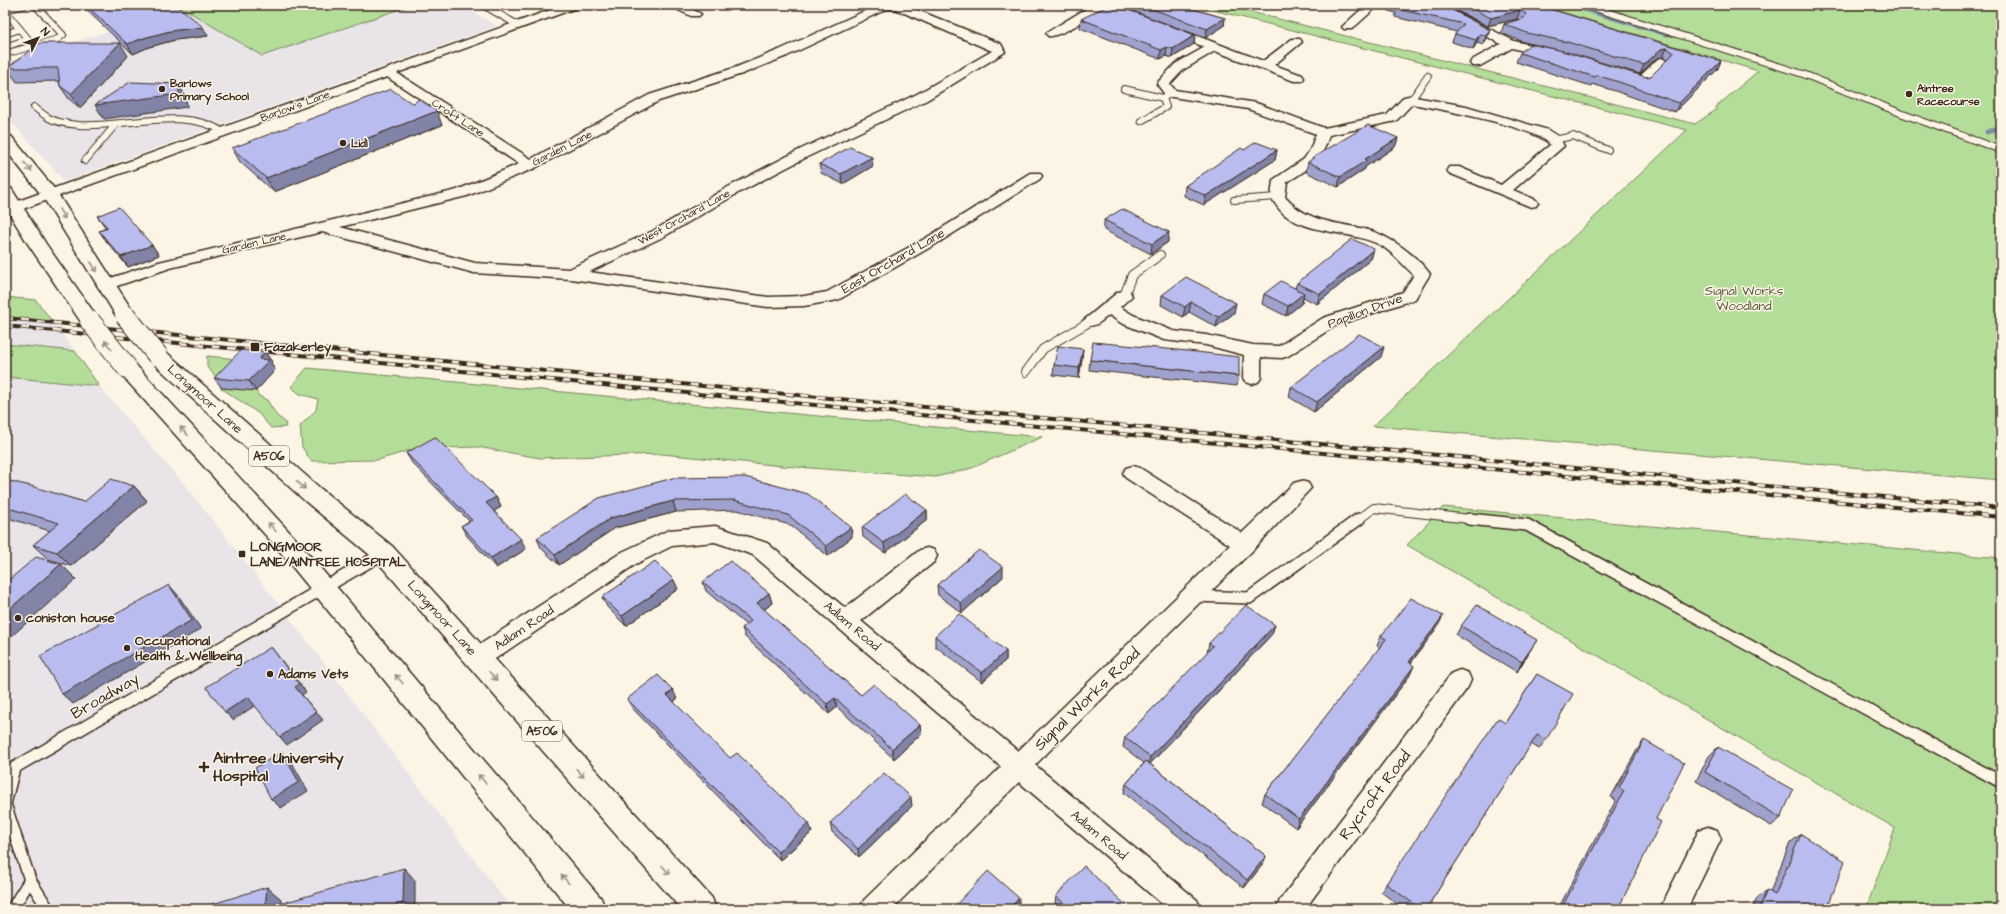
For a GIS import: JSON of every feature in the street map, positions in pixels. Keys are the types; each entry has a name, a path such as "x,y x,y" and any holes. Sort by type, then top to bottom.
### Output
{"main road":[{"name":"Longmoor Lane","path":"5,139 50,195 125,315 158,356 313,495 384,553 701,909"},
{"path":"10,199 90,321 127,368 286,543 590,909"}],"street":[{"name":"Barlow's Lane","path":"10,199 50,195 575,5"},
{"path":"674,5 695,14"},
{"path":"1052,33 1088,14 1098,5 1138,17"},
{"path":"1348,27 1373,5"},
{"path":"1433,5 1510,44 1566,58"},
{"name":"Garden Lane","path":"105,285 165,265 322,228 462,192 530,165 654,98 744,68 885,6 897,6 997,47 999,52"},
{"path":"1158,25 1298,78"},
{"path":"1487,32 1502,28"},
{"path":"1264,66 1296,42"},
{"path":"1476,63 1510,44"},
{"path":"1213,46 1180,67 1163,84 1167,95 1250,106 1323,132 1391,118 1409,100 1466,110 1543,133 1554,140 1557,146 1502,191"},
{"name":"West Orchard Lane","path":"322,228 474,268 571,274 658,234 733,190 804,153 922,97 999,52"},
{"path":"1612,72 1642,81 1662,62"},
{"name":"Croft Lane","path":"387,72 530,165"},
{"path":"1278,197 1280,180 1309,163 1319,150 1323,132"},
{"path":"1454,170 1531,203"},
{"name":"East Orchard Lane","path":"571,274 768,302 804,301 832,296 864,279 1035,176"},
{"name":"Papillon Drive","path":"1110,308 1127,319 1170,336 1206,340 1253,351 1282,352 1329,322 1409,295 1422,274 1388,242 1364,234 1313,223 1290,211 1278,197"},
{"path":"1091,321 1124,296"},
{"path":"1252,378 1253,351"},
{"path":"1133,473 1244,545"},
{"name":"Signal Works Road","path":"873,909 1301,488"},
{"name":"Adlam Road","path":"478,658 629,558 669,538 715,534 760,549 846,620 1017,767 1188,909"},
{"path":"846,620 927,556"},
{"name":"Rycroft Road","path":"1289,909 1460,680"},
{"path":"1673,909 1708,839"}],"lane":[{"path":"5,47 28,39 5,11 24,5"},
{"path":"5,54 58,39 63,35 35,5"},
{"path":"483,5 518,25"},
{"path":"1585,5 1784,67 1903,114 2001,150"},
{"path":"5,34 20,29"},
{"path":"1409,100 1414,96 1428,76"},
{"path":"1124,89 1167,95 1166,107 1141,122"},
{"path":"34,107 41,116 68,124 116,124 162,119 190,120 208,123 223,132"},
{"path":"85,161 116,124"},
{"path":"1554,140 1573,136 1608,150"},
{"path":"1234,200 1278,197"},
{"path":"1124,296 1132,275 1160,255"},
{"path":"1026,372 1043,349 1091,321"},
{"path":"1192,596 1249,598 1374,508 1527,525 2001,782"},
{"name":"Broadway","path":"48,909 30,880 5,804 10,767 324,589 384,553"},
{"path":"12,909 30,880"}],"shaded area":[{"name":"Barlows Primary School","path":"462,5 497,26 64,181 5,115 5,63 191,6"},
{"path":"5,317 52,321 75,351 5,344"},
{"name":"Aintree University Hospital","path":"5,377 99,386 184,484 285,612 512,909 5,909"}],"green space":[{"path":"178,5 412,5 262,56"},
{"name":"Signal Works Woodland","path":"1193,5 1223,5 1695,124 1716,110 1716,107 1758,71 1538,5 2001,5 2001,480 1373,426 1687,130"},
{"path":"5,297 36,300 52,321 5,317"},
{"path":"5,344 75,351 99,386 5,377"},
{"path":"207,356 248,360 256,391 259,396 267,400 277,416 285,422 286,427 271,428 258,413 221,388 217,378 207,367"},
{"path":"307,368 1042,437 972,468 936,477 782,466 662,454 540,458 477,447 414,449 378,460 311,461 302,447 300,426 316,410 318,399 300,394 291,387"},
{"path":"1443,507 2001,558 2001,909 1866,909 1895,828 1407,545"}],"building":[{"path":"86,5 177,5 203,27 170,31 127,44"},
{"path":"1109,5 1134,12 1195,35 1173,49 1167,47 1161,50 1081,19"},
{"path":"1141,5 1183,5 1182,6 1225,18 1207,29"},
{"path":"1400,5 1443,5 1490,30 1486,36 1480,34 1476,40 1455,34 1464,24 1397,9"},
{"path":"1465,5 1537,5 1721,61 1679,103 1619,82 1596,75 1595,77 1520,53 1530,44 1559,50 1646,77 1651,76 1673,54 1673,52 1667,48 1661,49 1644,65 1567,42 1527,33 1504,24 1524,18 1526,14 1520,10 1491,18"},
{"path":"40,43 120,43 71,94 60,86 58,68 7,68"},
{"path":"130,82 179,84 179,94 95,105"},
{"path":"391,89 410,102 414,103 419,99 437,111 266,178 232,148"},
{"path":"1368,125 1398,138 1340,177 1308,162 1317,155"},
{"path":"1256,142 1277,150 1206,196 1185,186 1241,148 1244,150"},
{"path":"850,147 872,157 841,174 819,164"},
{"path":"119,207 152,245 121,257 99,231 108,228 97,216"},
{"path":"1122,209 1169,232 1152,244 1104,220"},
{"path":"1352,239 1374,249 1320,294 1297,283"},
{"path":"1186,277 1236,303 1218,317 1191,302 1185,307 1162,295"},
{"path":"1281,281 1304,293 1288,306 1264,294"},
{"path":"1359,334 1384,347 1317,402 1291,387"},
{"path":"1093,342 1239,357 1239,376 1090,360"},
{"path":"1058,346 1083,349 1079,368 1054,365"},
{"path":"241,350 265,352 259,359 269,360 249,381 214,378"},
{"path":"435,437 496,497 486,503 521,539 491,558 461,526 472,520 406,453"},
{"path":"745,477 808,494 851,527 826,546 788,515 734,500 673,501 611,518 555,555 537,538 599,498 673,478"},
{"path":"111,479 134,486 57,552 33,545 59,523 5,507 5,480 84,502"},
{"path":"905,494 927,510 884,543 862,527"},
{"path":"979,550 1003,567 961,603 937,585"},
{"path":"36,557 61,564 5,613 5,578 10,579"},
{"path":"655,561 674,580 622,616 602,597"},
{"path":"730,561 769,593 757,603 861,695 874,684 920,725 892,749 835,698 827,704 742,628 751,621 703,582"},
{"name":"Occupational Health & Wellbeing","path":"169,585 192,620 62,694 40,656"},
{"path":"1411,598 1443,616 1409,662 1414,666 1299,819 1265,794 1386,639 1381,636"},
{"path":"1246,605 1275,625 1150,757 1125,737 1213,646 1209,643"},
{"path":"1477,605 1537,640 1522,662 1461,626"},
{"path":"959,614 1006,651 982,673 935,636"},
{"path":"271,647 299,684 295,687 316,712 280,737 248,697 225,712 206,687"},
{"path":"1537,674 1573,694 1546,740 1537,735 1426,909 1421,909 1386,884 1498,718 1505,723"},
{"path":"658,675 673,690 667,695 730,758 737,753 809,823 778,852 627,699"},
{"path":"1644,740 1684,763 1656,819 1661,822 1618,909 1561,909 1624,791 1619,788"},
{"path":"1718,747 1793,790 1781,818 1705,772"},
{"path":"282,752 299,782 271,799 255,768"},
{"path":"1146,761 1266,856 1247,880 1126,784"},
{"path":"884,773 911,797 858,849 830,823"},
{"path":"1801,834 1845,861 1827,909 1759,909 1767,890 1775,895"},
{"path":"1084,866 1130,909 1070,909 1056,896"},
{"path":"404,868 403,903 383,909 282,909 283,903"},
{"path":"988,871 1019,898 1009,909 952,909"},
{"path":"267,887 265,909 197,909"}],"waterway":[{"path":"1571,5 1667,34"},
{"path":"1987,132 2001,127"}],"railway":[{"path":"5,318 617,378 2001,508"},
{"path":"5,326 613,386 2001,517"}],"place":[{"name":"Barlows Primary School","path":"162,89"},
{"name":"Aintree Racecourse","path":"1909,94"},
{"name":"Lidl","path":"343,143"},
{"name":"Fazakerley","path":"255,347"},
{"name":"LONGMOOR LANE/AINTREE HOSPITAL","path":"242,554"},
{"name":"coniston house","path":"18,618"},
{"name":"Occupational Health & Wellbeing","path":"127,648"},
{"name":"Adams Vets","path":"270,674"},
{"name":"Aintree University Hospital","path":"204,767"}]}
